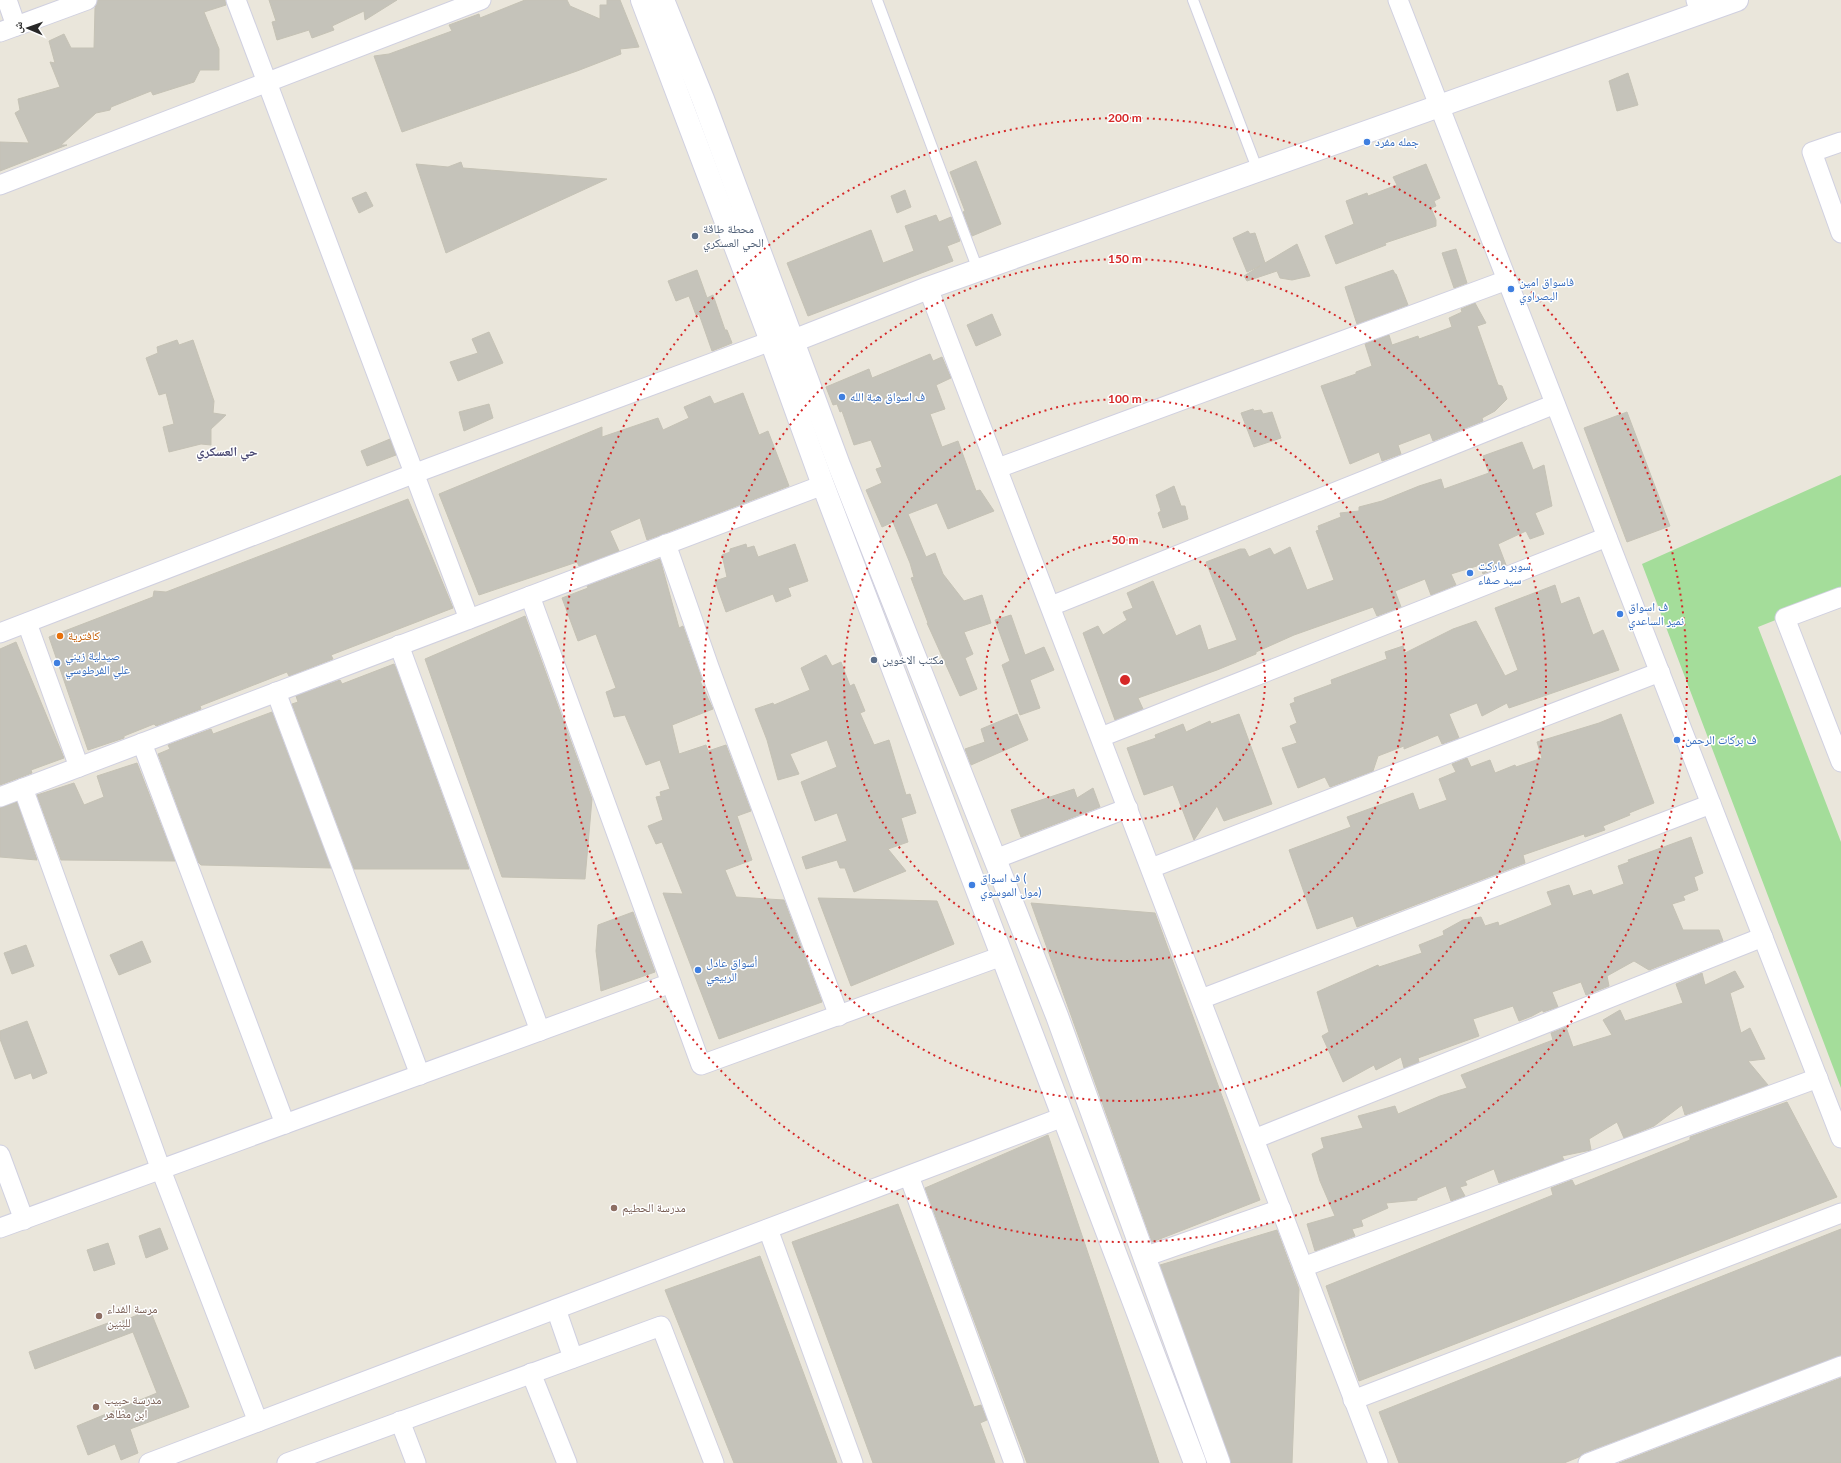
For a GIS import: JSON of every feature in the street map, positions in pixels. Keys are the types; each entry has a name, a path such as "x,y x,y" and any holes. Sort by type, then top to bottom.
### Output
{"street":[{"path":"7,0 8,29 87,0"},
{"path":"236,0 413,474 469,619"},
{"path":"0,185 481,0"},
{"path":"642,0 946,811 1195,1463"},
{"path":"663,0 703,99 839,465 1057,1016 1219,1463"},
{"path":"1398,0 1841,1138"},
{"path":"793,341 928,288 1439,107 1698,7 1737,0"},
{"path":"1841,142 1812,152 1841,233"},
{"path":"998,468 1507,280"},
{"path":"928,288 1378,1463"},
{"path":"0,633 413,474 771,341"},
{"path":"1050,606 1556,404"},
{"path":"0,797 823,485"},
{"path":"1101,737 1607,536"},
{"path":"666,544 709,667 839,1016"},
{"path":"530,596 701,1065 1002,956"},
{"path":"1841,597 1785,618 1841,762"},
{"path":"27,623 79,767"},
{"path":"400,645 540,1031"},
{"path":"1150,868 1660,672"},
{"path":"276,692 420,1075"},
{"path":"142,743 285,1124"},
{"path":"930,767 935,770 948,768 955,758"},
{"path":"23,788 161,1170 258,1422"},
{"path":"946,811 949,804 960,798 967,799 972,803"},
{"path":"1201,999 1711,804"},
{"path":"995,859 1128,808"},
{"path":"1254,1139 1763,937"},
{"path":"0,1228 671,983"},
{"path":"1303,1267 1818,1078"},
{"path":"149,1463 1063,1117"},
{"path":"0,1155 24,1220"},
{"path":"909,1176 1014,1463"},
{"path":"1144,1257 1281,1209"},
{"path":"1353,1400 1841,1213"},
{"path":"768,1229 854,1463"},
{"path":"556,1309 573,1358"},
{"path":"287,1463 661,1326 714,1463"},
{"path":"1588,1463 1841,1366"},
{"path":"532,1374 567,1463"},
{"path":"400,1421 416,1463"}],"lane":[{"path":"877,0 978,270"},
{"path":"1193,0 1258,171"}],"green space":[{"path":"1841,475 1841,594 1758,627 1841,842 1841,1088 1642,564"}],"building":[{"path":"98,0 225,0 226,5 204,12 219,49 219,70 200,70 194,82 153,95 151,91 111,107 110,110 96,113 61,145 67,145 0,171 0,142 29,143 15,113 20,110 18,99 60,87 50,62 55,63 49,41 64,34 71,48 94,48 95,8"},
{"path":"269,0 397,0 365,20 364,11 332,26 334,30 312,38 309,30 277,40 272,22 276,21"},
{"path":"525,0 567,0 570,6 600,19 600,5 607,5 607,0 620,0 639,47 620,49 621,54 577,71 402,132 374,56 389,54 452,31 449,25 479,14 480,18"},
{"path":"1628,73 1638,105 1617,111 1609,81"},
{"path":"976,161 1001,224 972,236 963,212 965,211 950,172"},
{"path":"461,162 463,168 607,179 446,253 416,164 448,167"},
{"path":"1426,164 1440,198 1434,201 1436,206 1431,208 1436,220 1436,226 1385,243 1386,245 1336,264 1325,236 1354,224 1346,201 1367,193 1368,196 1397,185 1393,177"},
{"path":"905,190 911,207 897,213 891,196"},
{"path":"366,192 373,206 359,213 352,198"},
{"path":"936,215 939,222 951,217 960,241 947,246 953,261 808,316 787,263 871,230 883,263 914,251 905,226"},
{"path":"1248,231 1250,234 1255,233 1265,263 1297,244 1310,276 1292,280 1280,278 1277,271 1247,281 1244,276 1260,266 1247,272 1233,238"},
{"path":"1456,249 1467,283 1454,288 1442,253"},
{"path":"697,270 707,298 713,295 725,330 727,330 732,343 712,351 699,314 696,315 689,296 676,301 668,281"},
{"path":"1393,270 1408,305 1357,324 1345,287"},
{"path":"1475,303 1486,323 1477,326 1498,385 1502,386 1507,399 1495,411 1482,418 1483,421 1433,441 1430,433 1398,445 1401,454 1382,461 1379,452 1350,464 1321,386 1356,374 1356,372 1372,366 1365,344 1389,335 1392,345 1418,336 1419,339 1452,327 1449,318 1462,312 1461,309"},
{"path":"992,314 1001,335 976,346 967,325"},
{"path":"489,332 503,363 458,381 450,362 478,353 472,339"},
{"path":"177,340 179,345 193,340 214,401 213,413 226,415 211,429 211,445 201,444 169,452 163,427 174,424 166,393 159,395 146,358 158,353 157,347"},
{"path":"930,354 933,361 942,357 951,378 936,385 945,409 930,414 942,447 958,441 976,491 980,490 994,511 948,529 937,503 908,514 926,557 935,553 943,574 964,601 982,595 991,623 964,632 973,654 965,658 977,689 960,696 927,623 911,578 914,577 910,563 893,522 882,527 866,490 882,483 876,469 882,467 871,440 854,445 842,411 840,412 837,404 833,405 826,387 869,369 872,378"},
{"path":"743,393 759,435 768,431 789,486 647,540 640,518 610,531 619,551 579,566 577,562 479,595 439,494 602,427 602,437 658,418 663,430 689,418 684,407 710,396 714,404"},
{"path":"489,404 493,418 464,431 459,412"},
{"path":"1253,409 1254,411 1261,410 1263,414 1272,412 1281,438 1254,447 1241,413"},
{"path":"1627,412 1670,526 1627,542 1584,428"},
{"path":"390,439 396,455 367,466 361,451"},
{"path":"1522,442 1533,470 1544,465 1552,506 1535,513 1544,534 1530,539 1526,531 1498,544 1506,565 1483,574 1480,565 1451,574 1456,585 1431,595 1425,579 1395,591 1401,607 1377,616 1373,607 1294,635 1256,652 1256,654 1217,670 1138,698 1143,709 1115,720 1083,633 1098,626 1103,635 1127,620 1123,612 1133,608 1127,593 1153,581 1176,636 1200,625 1208,650 1237,640 1206,562 1240,549 1245,549 1249,557 1270,548 1274,555 1290,547 1307,590 1334,580 1316,531 1319,530 1318,526 1341,517 1340,513 1359,511 1359,507 1382,501 1441,479 1444,489 1489,473 1483,456"},
{"path":"1174,486 1181,506 1185,506 1188,519 1163,528 1158,513 1161,511 1156,495"},
{"path":"408,499 453,608 331,655 333,659 289,676 287,672 200,706 201,709 156,726 154,724 124,736 124,738 88,750 49,637 153,597 154,591 166,592"},
{"path":"746,544 747,548 754,546 758,557 795,544 808,581 788,588 791,596 776,602 773,594 726,612 715,581 727,577 722,555 730,552 730,549"},
{"path":"660,559 679,628 683,626 702,680 700,681 713,709 672,725 679,754 706,745 708,751 726,745 751,811 737,816 752,860 725,870 736,897 784,900 822,1002 719,1039 663,893 683,894 662,842 656,844 648,826 663,820 656,797 661,796 660,792 670,789 660,760 646,765 625,715 614,717 606,692 616,688 596,634 578,641 562,598 588,588 587,586"},
{"path":"1555,585 1561,604 1579,597 1593,635 1603,630 1619,670 1509,708 1507,703 1482,716 1477,703 1449,714 1459,738 1442,744 1438,735 1404,749 1404,746 1378,756 1373,771 1330,787 1325,777 1298,788 1282,748 1297,743 1290,726 1297,723 1290,704 1295,702 1294,698 1332,684 1331,680 1387,659 1385,652 1403,646 1405,653 1453,629 1476,621 1505,676 1518,670 1495,608"},
{"path":"1011,615 1025,655 1044,647 1054,670 1030,680 1040,708 1020,715 1002,665 1010,661 995,620"},
{"path":"525,616 592,799 585,879 502,877 425,659"},
{"path":"16,642 64,758 31,770 32,773 0,785 0,649"},
{"path":"826,655 832,666 841,662 850,686 854,684 865,711 860,713 874,745 889,740 906,795 910,794 916,813 901,818 908,842 888,849 906,871 854,892 845,868 840,868 837,860 806,869 802,857 847,841 837,813 815,821 801,782 837,767 827,740 790,754 799,774 778,780 767,740 755,709 773,703 774,705 810,690 801,668"},
{"path":"394,664 469,869 354,869 292,704 298,702 296,696 340,680 342,684"},
{"path":"272,712 331,868 201,865 198,862 158,754 170,749 168,745 211,729 213,734"},
{"path":"1017,714 1028,740 971,765 965,749 985,742 981,729"},
{"path":"1239,714 1272,804 1224,821 1217,806 1194,840 1173,785 1144,795 1127,748 1156,738 1155,735 1183,724 1186,732 1210,721 1211,724"},
{"path":"1621,714 1654,803 1603,826 1605,830 1585,837 1584,834 1523,855 1525,863 1357,927 1353,916 1317,929 1289,850 1351,827 1347,817 1413,793 1419,810 1447,800 1439,779 1456,772 1452,764 1467,758 1471,767 1490,760 1495,773 1515,765 1516,767 1542,758 1537,742 1599,723"},
{"path":"137,763 175,861 61,860 37,795 74,783 84,805 104,797 97,776"},
{"path":"1093,788 1100,807 1021,837 1011,810 1074,789 1077,798"},
{"path":"17,802 37,860 0,857 0,808"},
{"path":"1691,837 1703,873 1694,877 1698,890 1683,896 1685,900 1672,904 1683,930 1719,930 1723,941 1649,970 1634,961 1607,976 1609,986 1586,995 1581,982 1552,992 1558,1007 1543,1012 1543,1010 1519,1021 1513,1006 1473,1019 1479,1036 1418,1058 1419,1062 1404,1068 1401,1057 1376,1070 1374,1065 1343,1082 1322,1036 1329,1032 1317,992 1378,965 1379,967 1422,953 1419,945 1444,935 1443,931 1463,920 1481,917 1485,926 1498,922 1499,926 1552,905 1547,892 1569,885 1573,896 1591,890 1593,895 1624,884 1618,866 1629,862 1628,860"},
{"path":"818,898 937,901 954,944 851,986"},
{"path":"1031,903 1155,913 1260,1200 1152,1242"},
{"path":"633,912 655,972 601,991 596,951 598,925"},
{"path":"142,941 151,962 119,975 110,955"},
{"path":"26,945 34,966 12,974 4,953"},
{"path":"1735,971 1744,987 1730,993 1741,1033 1750,1028 1765,1059 1748,1061 1768,1085 1685,1115 1682,1105 1654,1126 1624,1138 1617,1122 1589,1139 1591,1150 1562,1156 1564,1160 1499,1183 1494,1169 1465,1181 1467,1185 1460,1187 1465,1196 1451,1201 1446,1186 1417,1198 1417,1200 1386,1203 1388,1208 1361,1220 1363,1226 1352,1229 1355,1236 1315,1251 1307,1224 1335,1216 1320,1181 1312,1154 1324,1148 1321,1138 1363,1128 1358,1116 1395,1106 1398,1114 1440,1096 1467,1088 1461,1075 1553,1040 1551,1033 1566,1027 1573,1047 1612,1035 1603,1020 1620,1010 1625,1021 1683,1003 1676,984 1702,973 1705,985"},
{"path":"27,1021 47,1073 33,1079 31,1073 15,1079 0,1039 0,1031"},
{"path":"1787,1102 1837,1197 1359,1381 1326,1286 1553,1195 1551,1188 1572,1180 1575,1186 1690,1140 1690,1137"},
{"path":"1048,1135 1159,1463 1027,1463 925,1188"},
{"path":"898,1204 974,1407 981,1405 987,1420 980,1423 995,1463 873,1463 792,1242"},
{"path":"160,1228 168,1249 146,1258 139,1236"},
{"path":"1841,1229 1841,1355 1584,1453 1579,1457 1564,1463 1399,1463 1379,1412"},
{"path":"1277,1230 1299,1289 1292,1463 1231,1463 1160,1265"},
{"path":"108,1243 115,1264 94,1271 87,1250"},
{"path":"760,1256 837,1463 734,1463 665,1290"},
{"path":"150,1310 189,1407 130,1429 138,1453 121,1460 115,1444 88,1455 77,1426 157,1393 133,1332 35,1369 29,1352 108,1323 110,1326"},
{"path":"1841,1378 1841,1463 1619,1463"}],"place":[{"name":"جمله مفرد","path":"1367,142"},
{"name":"محطة طاقة الحي العسكري","path":"695,236"},
{"name":"فاسواق امين البصراوي","path":"1511,289"},
{"name":"ف اسواق هبة الله","path":"842,397"},
{"name":"سوبر ماركت سيد صفاء","path":"1470,573"},
{"name":"ف اسواق نمير الساعدي","path":"1620,614"},
{"name":"كافترية","path":"60,636"},
{"name":"مكتب الاخوين","path":"874,660"},
{"name":"صيدلية زيني علي الفرطوسي","path":"57,663"},
{"name":"ف بركات الرحمن","path":"1677,740"},
{"name":"ف اسواق ( مول الموسوي)","path":"972,885"},
{"name":"أسواق عادل الربيعي","path":"698,970"},
{"name":"مدرسة الحطيم","path":"614,1208"},
{"name":"مرسة الفداء للبنين","path":"99,1316"},
{"name":"مدرسة حبيب ابن مظاهر","path":"96,1407"}],"district":[{"name":"حي العسكري","path":"227,451"}]}
